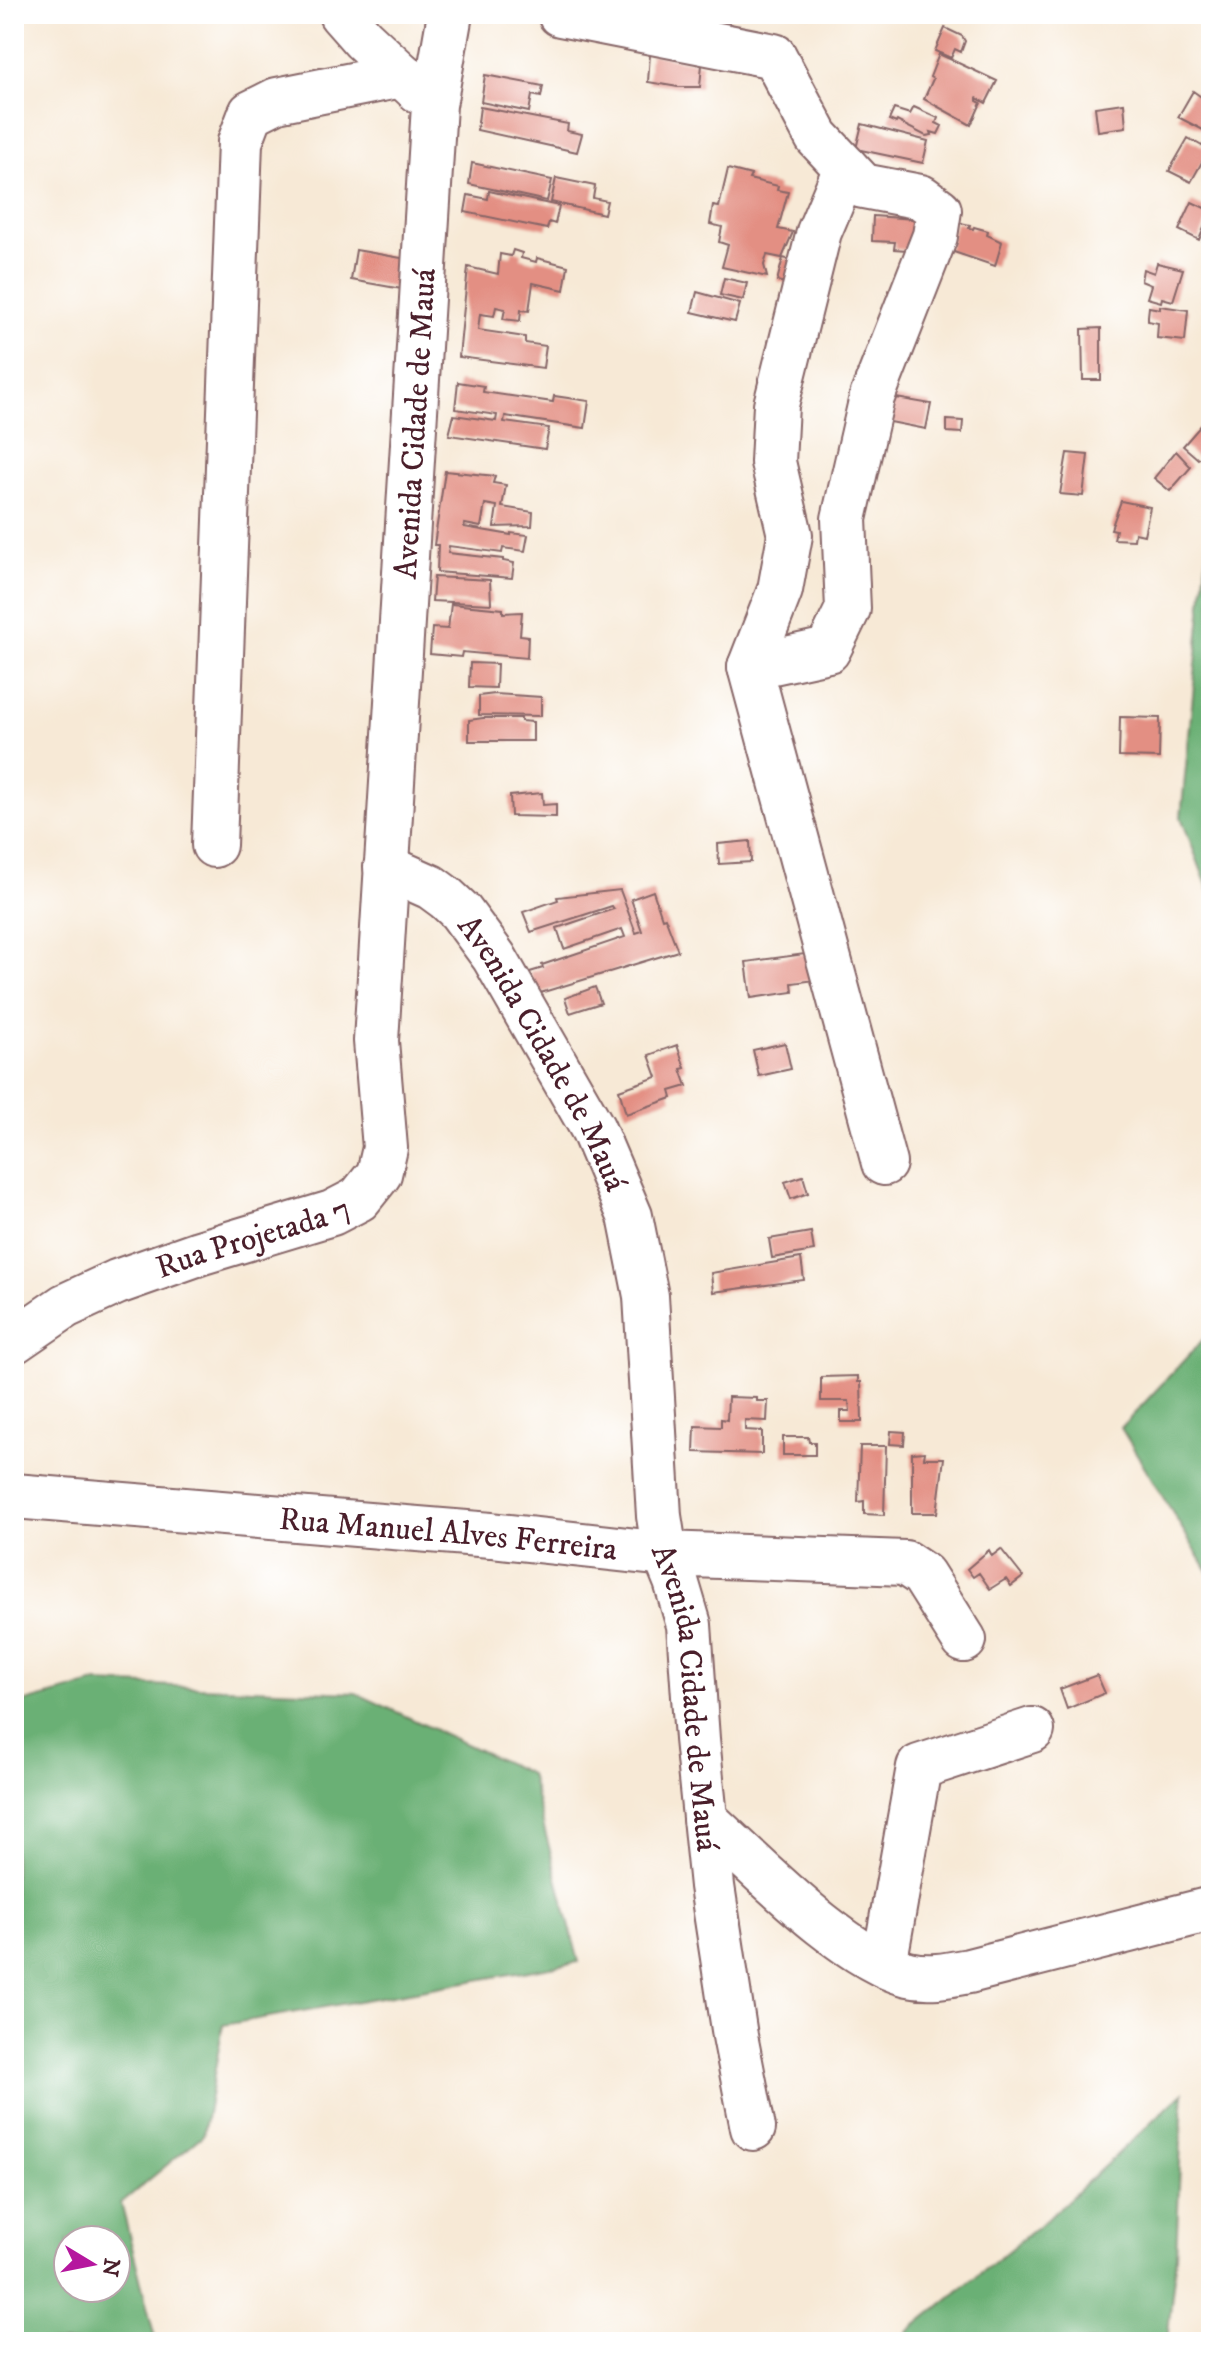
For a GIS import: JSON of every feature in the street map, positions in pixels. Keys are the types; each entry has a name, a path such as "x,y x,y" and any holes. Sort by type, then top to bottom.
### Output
{"street":[{"path":"341,14 434,105"},
{"name":"Avenida Cidade de Mauá","path":"450,14 434,105 386,867 431,887 446,898 460,911 494,957 593,1129 630,1216 646,1296 659,1516 665,1554 689,1625 705,1819 721,1954 753,2128"},
{"path":"560,14 774,56 817,137 863,186 921,197 939,210 935,236 872,397 844,519 848,609 828,650 750,667"},
{"path":"214,845 240,142 251,113 277,100 402,75"},
{"path":"846,168 819,232 776,405 773,462 790,535 780,590 750,667 884,1163"},
{"name":"Rua Projetada 7","path":"14,1341 65,1306 117,1282 199,1253 332,1213 359,1199 369,1187 379,1174 385,1148 376,1041 386,867"},
{"name":"Rua Manuel Alves Ferreira","path":"14,1496 491,1535 665,1554 905,1563 923,1575 964,1640"},
{"path":"884,1965 919,1767 1032,1730"},
{"path":"705,1819 846,1943 884,1965 908,1973 936,1977 947,1975 1211,1909"}],"green space":[{"path":"1211,511 1211,896 1181,817"},
{"path":"1211,1331 1211,1576 1121,1428"},
{"path":"96,1683 356,1693 530,1774 579,1962 223,2025 203,2135 121,2203 126,2224 52,2224 52,2304 132,2304 132,2247 156,2342 14,2342 14,1705"},
{"path":"1183,2093 1176,2256 1167,2342 904,2342 909,2331 1052,2215"}],"building":[{"path":"945,28 962,36 965,41 961,52 955,49 951,58 935,51"},
{"path":"650,54 702,64 700,87 648,82"},
{"path":"939,54 997,81 986,103 977,98 981,103 971,125 924,99"},
{"path":"485,75 543,86 541,97 532,95 529,112 481,102"},
{"path":"1193,91 1211,104 1211,134 1178,117"},
{"path":"1124,103 1126,127 1098,131 1095,107"},
{"path":"480,107 568,124 567,131 582,134 577,152 477,130"},
{"path":"914,107 938,118 936,123 942,126 938,134 931,132 932,135 926,136 889,120 894,109 910,114"},
{"path":"862,124 928,141 923,163 856,149"},
{"path":"1188,138 1202,146 1206,141 1211,144 1211,155 1207,153 1191,182 1169,171"},
{"path":"472,163 552,180 547,201 469,184"},
{"path":"728,169 751,175 749,179 778,186 777,190 788,192 778,229 793,232 782,258 767,255 764,265 767,277 722,267 728,245 719,242 722,227 710,224 713,206 719,207"},
{"path":"556,178 595,186 593,198 607,201 604,214 551,202"},
{"path":"489,191 559,206 555,224 549,222 547,229 465,212 468,195 488,199"},
{"path":"1192,202 1211,211 1199,240 1179,230"},
{"path":"873,216 928,220 927,243 908,242 907,250 894,249 895,242 872,241"},
{"path":"956,222 988,231 987,235 1002,242 995,266 948,250"},
{"path":"356,250 407,259 402,289 351,280"},
{"path":"513,250 522,253 521,258 536,262 537,258 568,266 564,290 533,283 529,311 521,310 520,321 503,319 505,309 496,307 494,316 480,314 478,330 525,337 525,343 546,346 543,368 459,357 468,267 498,274 500,254 511,256"},
{"path":"783,258 795,261 789,284 777,281"},
{"path":"1157,263 1183,269 1173,301 1147,298 1151,285 1141,281 1143,269 1154,273"},
{"path":"724,278 747,283 743,300 720,295"},
{"path":"697,292 740,304 735,322 692,312"},
{"path":"1160,306 1188,310 1185,341 1157,338 1158,323 1148,321 1148,316 1149,307 1160,309"},
{"path":"1101,328 1101,380 1083,380 1082,329"},
{"path":"458,382 484,386 483,392 553,402 554,396 589,401 585,428 505,416 504,422 549,428 545,449 449,435 454,415 496,421 497,415 455,409"},
{"path":"879,395 931,404 926,429 875,419"},
{"path":"947,420 963,421 962,433 947,432"},
{"path":"1204,422 1211,428 1211,449 1198,459 1183,446"},
{"path":"1176,451 1191,467 1170,491 1154,478"},
{"path":"1067,453 1088,455 1083,496 1060,494"},
{"path":"445,471 495,476 493,483 506,485 502,507 533,512 532,526 494,527 497,506 485,504 481,527 465,524 464,527 528,535 525,551 503,548 502,553 449,546 448,553 514,563 512,578 437,572 438,545 434,545"},
{"path":"1121,501 1150,507 1144,535 1135,533 1134,540 1114,539 1116,530 1111,529"},
{"path":"434,577 490,580 491,604 432,601"},
{"path":"451,604 503,609 503,613 522,612 520,635 528,636 527,658 462,652 461,657 430,654 432,628 448,629"},
{"path":"470,663 497,664 496,688 469,687"},
{"path":"479,696 541,697 541,716 479,715"},
{"path":"1120,717 1160,718 1159,758 1119,757"},
{"path":"521,718 521,721 533,722 533,741 469,741 469,720"},
{"path":"542,793 543,805 556,804 556,817 511,816 510,796"},
{"path":"750,841 751,862 719,864 718,844"},
{"path":"620,890 636,933 642,931 631,899 653,891 678,951 537,994 530,972 543,968 542,965 625,937 622,929 564,949 557,928 614,909 612,906 531,932 523,912 558,900 557,897"},
{"path":"812,953 816,980 792,983 793,992 751,998 746,962"},
{"path":"595,987 601,1003 570,1013 565,998"},
{"path":"785,1043 791,1069 759,1076 753,1050"},
{"path":"677,1045 687,1086 670,1091 672,1098 626,1114 619,1090 657,1077 649,1055"},
{"path":"803,1176 808,1193 791,1199 785,1182"},
{"path":"811,1232 814,1251 772,1258 769,1239"},
{"path":"801,1258 804,1280 713,1292 711,1273"},
{"path":"858,1376 858,1382 861,1382 862,1422 841,1422 841,1411 850,1411 849,1401 821,1401 821,1377"},
{"path":"728,1397 768,1401 767,1421 745,1420 745,1430 762,1431 762,1454 694,1452 695,1426 721,1427 721,1419 727,1420"},
{"path":"891,1431 905,1432 904,1445 890,1444"},
{"path":"783,1437 808,1437 809,1442 815,1442 815,1455 783,1455"},
{"path":"860,1446 886,1446 884,1515 864,1514 864,1501 858,1502"},
{"path":"925,1452 924,1458 944,1458 937,1513 912,1513 912,1453"},
{"path":"1001,1549 1023,1577 1011,1586 1006,1579 990,1589 979,1573 973,1577 967,1569 989,1550 992,1556"},
{"path":"1097,1675 1105,1693 1067,1709 1060,1689"}]}
